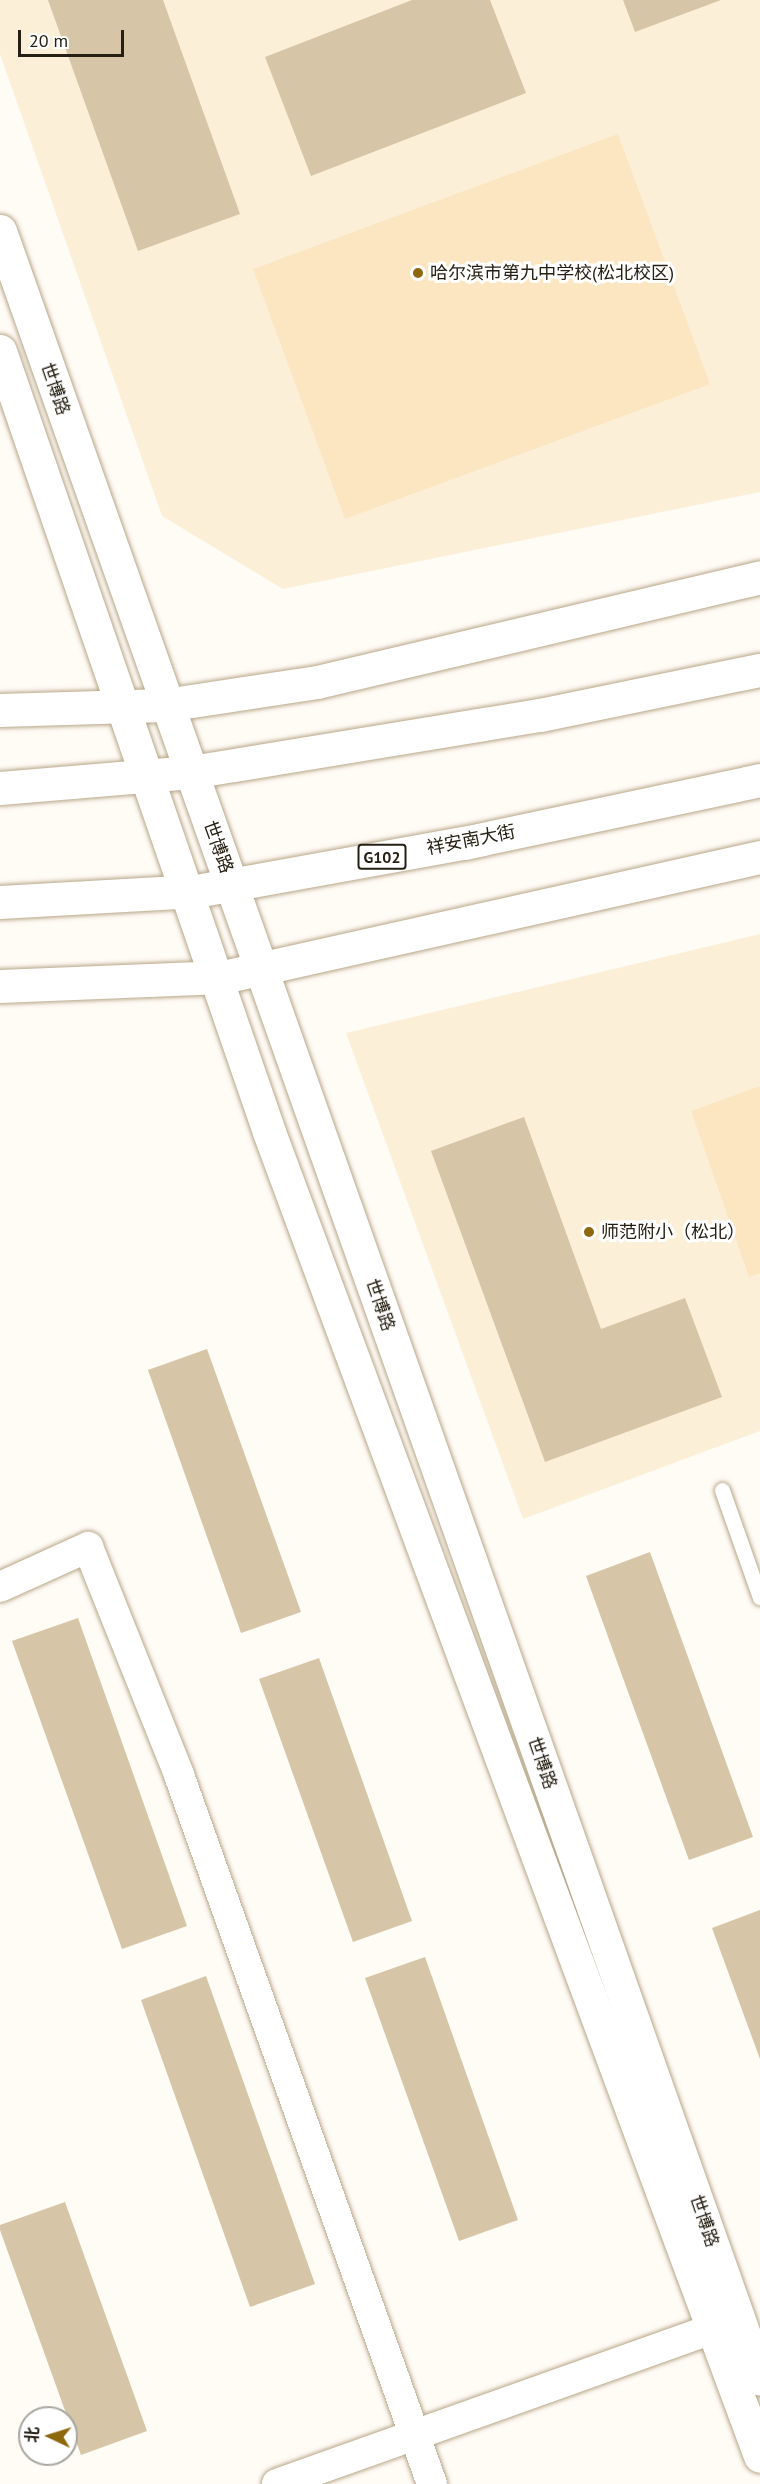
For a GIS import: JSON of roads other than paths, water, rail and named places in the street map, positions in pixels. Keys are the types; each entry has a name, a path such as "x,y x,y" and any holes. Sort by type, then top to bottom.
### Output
{"main road":[{"name":"世博路","path":"0,231 165,705 231,883 760,2379"},
{"name":"世博路","path":"0,351 122,705 144,777 216,977 716,2328 760,2456"},
{"path":"0,710 165,705 317,682 760,577"},
{"path":"0,789 191,772 540,715 760,670"},
{"name":"祥安南大街","path":"0,902 186,891 464,843 760,780"},
{"path":"0,986 216,977 261,969 760,857"}],"street":[{"path":"0,1587 88,1547 179,1775 432,2484"},
{"path":"277,2484 716,2328"}],"lane":[{"path":"722,1490 760,1598"}],"place":[{"name":"哈尔滨市第九中学校(松北校区)","path":"418,273"},
{"name":"师范附小（松北）","path":"589,1232"}]}
